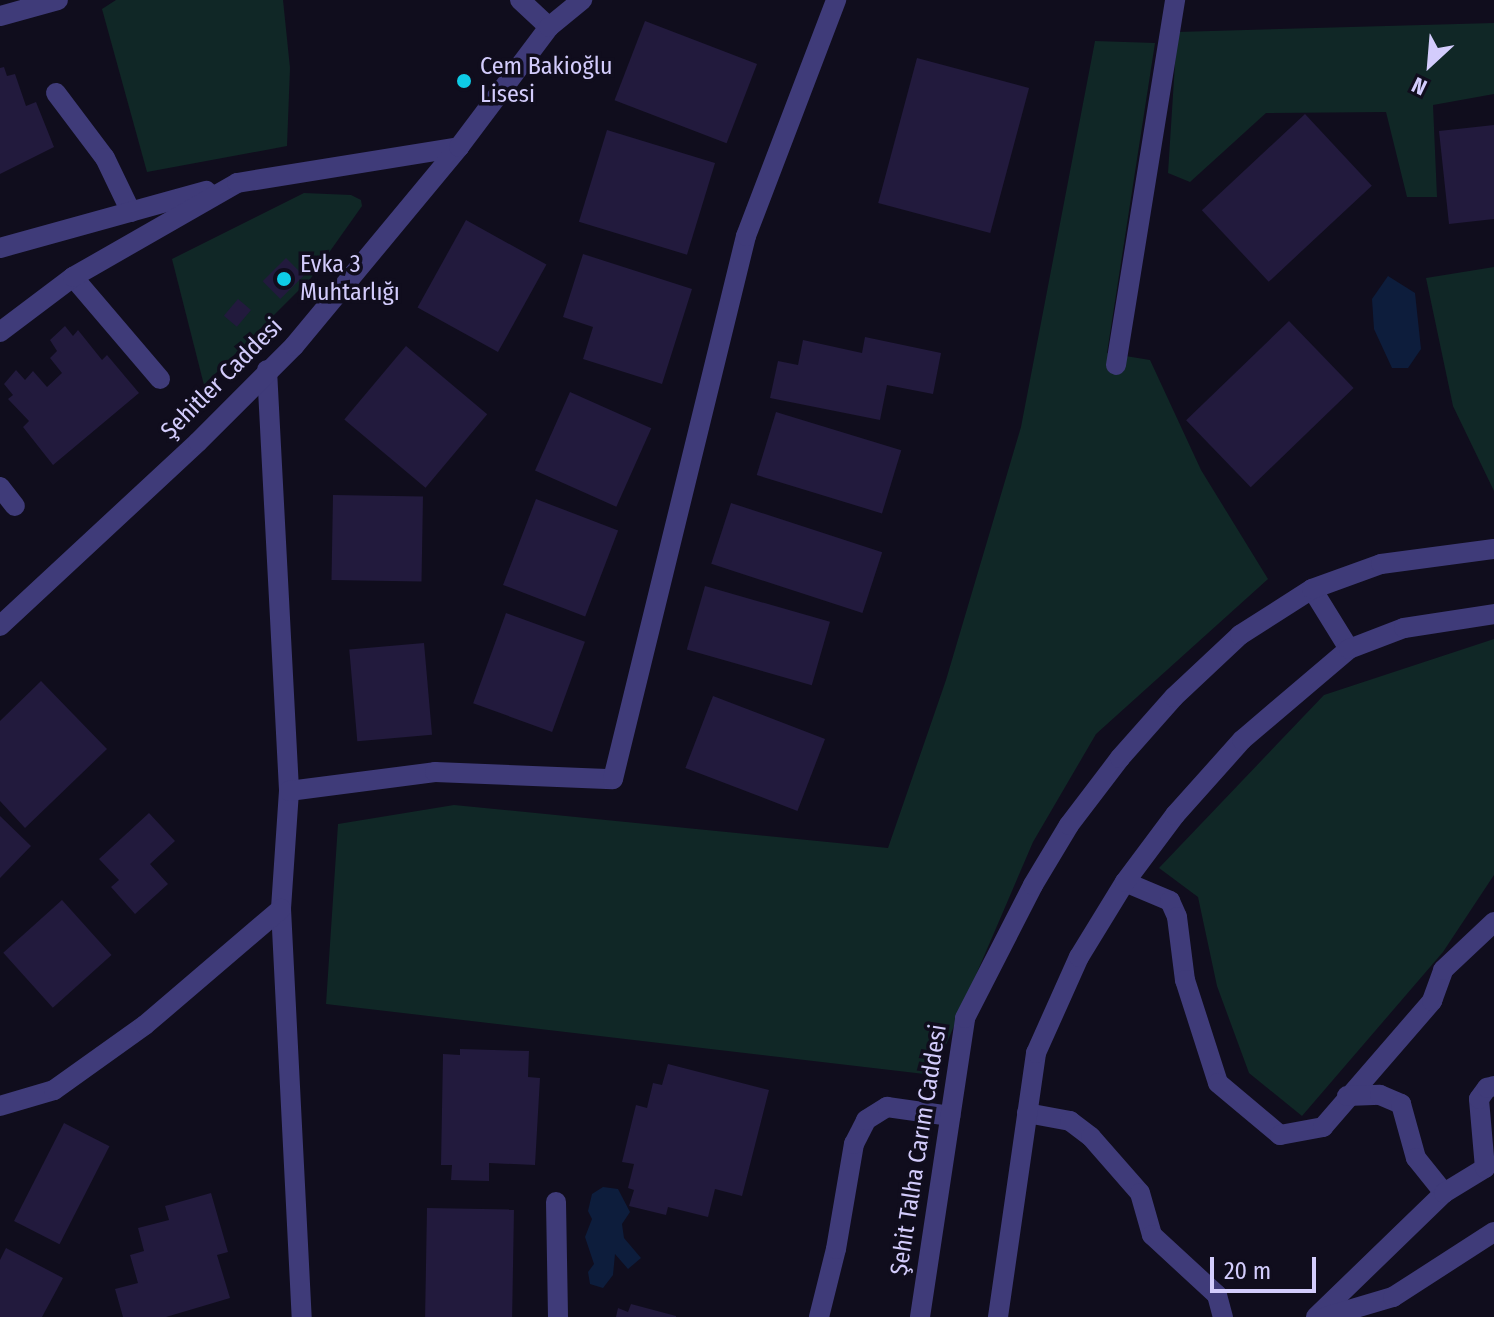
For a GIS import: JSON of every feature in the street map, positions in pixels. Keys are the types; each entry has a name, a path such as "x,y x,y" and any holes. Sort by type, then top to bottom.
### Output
{"street":[{"path":"0,16 58,0"},
{"path":"520,0 549,27"},
{"name":"Şehitler Caddesi","path":"0,626 198,442 294,346 459,147 549,27 582,0"},
{"path":"289,791 435,772 613,779 746,236 836,0"},
{"path":"1116,365 1175,0"},
{"path":"56,93 105,158 131,212"},
{"path":"0,248 237,183 459,147"},
{"path":"0,332 73,277 237,183"},
{"path":"73,277 160,379"},
{"path":"267,370 289,791 281,909 302,1317"},
{"path":"0,487 15,506"},
{"name":"Şehit Talha Carım Caddesi","path":"920,1317 965,1018 1033,885 1069,825 1120,758 1174,697 1240,635 1312,589 1381,564 1494,549"},
{"path":"1312,589 1349,649"},
{"path":"998,1317 1036,1053 1079,957 1125,882 1175,815 1242,740 1349,649 1404,628 1494,614"},
{"path":"1125,882 1170,901 1177,917 1185,980 1218,1083 1280,1135 1323,1127 1432,1001 1443,970 1494,922"},
{"path":"0,1106 54,1090 145,1025 281,909"},
{"path":"1316,1317 1444,1193 1485,1168 1479,1099 1487,1088 1494,1086"},
{"path":"1347,1096 1380,1095 1401,1104 1416,1158 1444,1193"},
{"path":"819,1317 836,1249 854,1144 866,1120 887,1107 950,1116"},
{"path":"1027,1113 1070,1121 1091,1137 1140,1193 1152,1235 1217,1295 1223,1317"},
{"path":"556,1202 558,1317"},
{"path":"1325,1317 1393,1297 1494,1232"}],"green space":[{"path":"116,0 283,0 290,68 287,146 147,172 102,9"},
{"path":"1494,23 1494,94 1433,105 1437,197 1407,197 1386,112 1266,113 1190,182 1168,173 1177,32"},
{"path":"1095,41 1155,43 1107,353 1150,360 1201,470 1268,579 1096,734 1033,842 933,1075 326,1004 338,824 454,805 888,848 946,680 1021,427"},
{"path":"304,193 351,195 361,200 362,206 311,278 204,385 172,259"},
{"path":"1494,267 1494,491 1453,406 1426,278"},
{"path":"1494,639 1494,875 1443,952 1302,1116 1249,1073 1217,986 1198,897 1159,868 1324,695"}],"water":[{"path":"1388,276 1415,293 1421,349 1408,368 1392,368 1374,329 1372,299"},
{"path":"603,1187 618,1189 630,1212 622,1224 624,1238 641,1258 628,1269 615,1254 613,1275 603,1288 590,1284 588,1272 594,1264 585,1237 592,1219 588,1211 592,1194"}],"building":[{"path":"645,21 757,64 727,143 615,100"},
{"path":"917,58 1029,88 990,233 878,203"},
{"path":"4,67 7,76 15,74 26,106 36,102 54,147 0,174 0,68"},
{"path":"1305,114 1372,186 1269,282 1202,210"},
{"path":"1494,125 1494,219 1449,224 1439,131"},
{"path":"607,130 715,163 687,255 579,222"},
{"path":"466,220 546,265 498,352 418,307"},
{"path":"583,254 692,289 662,384 583,359 593,327 563,317"},
{"name":"Evka 3 Muhtarlığı","path":"286,258 304,276 280,299 263,281"},
{"path":"238,299 251,310 237,327 224,316"},
{"path":"1289,321 1354,388 1251,487 1186,420"},
{"path":"65,326 73,336 78,330 102,360 107,355 139,393 53,465 23,427 29,421 8,399 13,395 4,384 16,370 25,380 33,371 47,387 62,373 50,358 57,351 50,340"},
{"path":"865,337 941,353 933,394 887,385 880,420 770,398 778,361 798,365 803,340 862,353"},
{"path":"406,346 487,414 425,488 344,420"},
{"path":"570,392 651,428 616,507 535,471"},
{"path":"776,412 901,450 882,513 757,475"},
{"path":"333,495 423,497 422,582 332,580"},
{"path":"536,499 618,531 585,616 503,585"},
{"path":"731,503 882,552 862,613 711,564"},
{"path":"705,586 830,622 812,685 687,649"},
{"path":"506,613 585,642 552,732 473,703"},
{"path":"424,643 432,735 357,741 349,650"},
{"path":"41,681 107,749 25,828 0,801 0,721"},
{"path":"713,696 825,739 797,811 685,768"},
{"path":"149,813 175,841 150,864 168,884 135,914 111,887 119,880 99,859"},
{"path":"0,816 31,846 0,878"},
{"path":"62,900 112,955 53,1008 3,953"},
{"path":"460,1049 529,1051 528,1077 540,1078 535,1165 489,1163 489,1181 451,1180 452,1165 441,1165 443,1054 460,1055"},
{"path":"668,1064 769,1090 742,1196 715,1189 708,1217 668,1207 666,1215 629,1206 634,1190 628,1188 634,1164 622,1162 636,1105 647,1108 653,1083 662,1085"},
{"path":"64,1123 109,1146 60,1244 14,1221"},
{"path":"211,1193 228,1252 217,1255 230,1298 166,1317 123,1317 115,1289 138,1283 130,1255 144,1251 138,1228 169,1220 165,1206"},
{"path":"427,1208 514,1210 512,1317 425,1317"},
{"path":"6,1248 63,1278 42,1317 0,1317 0,1260"},
{"path":"631,1304 676,1317 616,1317 618,1308 628,1312"}],"place":[{"name":"Cem Bakioğlu Lisesi","path":"464,81"},
{"name":"Evka 3 Muhtarlığı","path":"284,279"}]}
